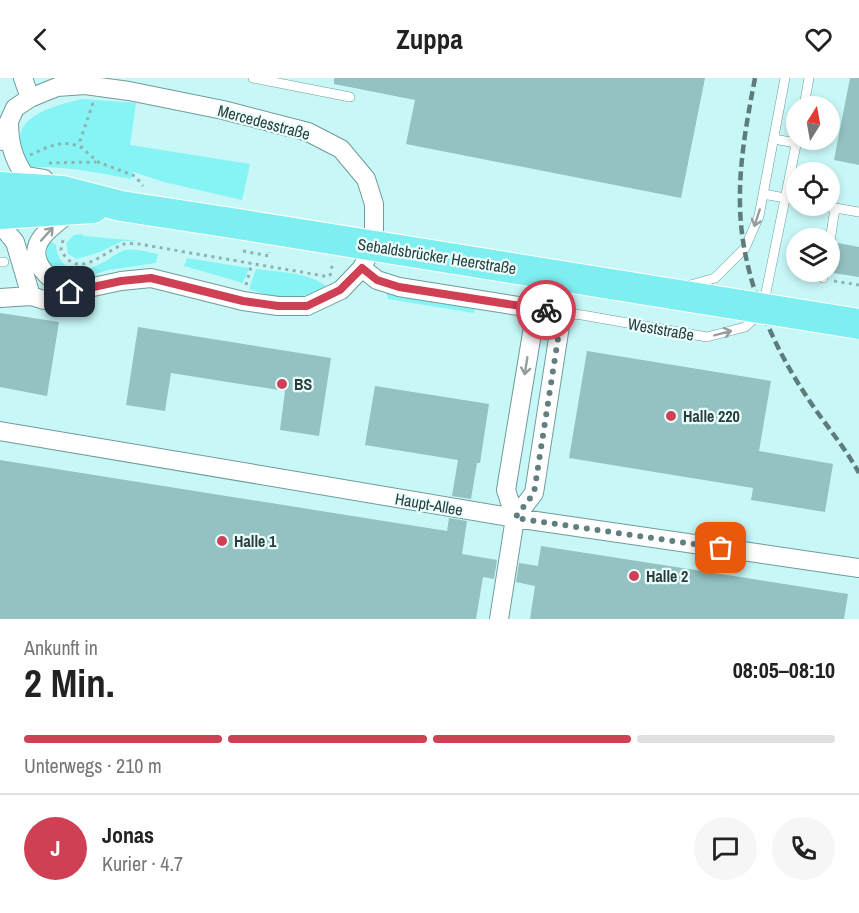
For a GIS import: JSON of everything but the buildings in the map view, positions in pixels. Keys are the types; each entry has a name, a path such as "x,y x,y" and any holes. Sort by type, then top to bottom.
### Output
{"main road":[{"name":"Sebaldsbrücker Heerstraße","path":"9,176 68,200 162,212 240,238 859,324"},
{"name":"Sebaldsbrücker Heerstraße","path":"0,214 68,200"}],"street":[{"path":"23,78 30,98"},
{"name":"Mercedesstraße","path":"0,141 15,108 30,98 57,87 85,85 129,91 275,122 308,132 341,149 366,180 374,204 374,231 369,253 362,268 348,284 324,300 307,306 278,306 243,301 151,278 121,281 70,292 55,299 0,298"},
{"path":"9,120 9,176"},
{"path":"68,200 41,238 36,252 40,268 55,283 70,292"},
{"path":"0,224 15,242 31,297"},
{"path":"362,268 377,280 399,287 562,313 534,493 515,518"},
{"path":"500,619 515,518 506,490 536,309"},
{"name":"Haupt-Allee","path":"0,431 515,518 859,568"}],"lane":[{"path":"253,78 350,97"},
{"path":"536,309 560,283 684,286 715,278 745,248 759,216 785,78"},
{"path":"806,96 809,78"},
{"name":"Weststraße","path":"774,139 786,140"},
{"path":"763,194 786,198"},
{"name":"Weststraße","path":"562,313 707,337 745,327 762,312 786,198"},
{"path":"840,209 859,212"}],"path":[{"path":"82,148 80,141 100,87"},
{"path":"9,176 24,158 62,142 72,143 82,148 98,162 135,176 162,212"},
{"path":"9,176 98,162"},
{"path":"68,200 61,250 65,258 75,263 91,263 125,244 139,244 330,276 348,284"},
{"path":"240,238 241,261"},
{"path":"243,301 252,263"},
{"path":"840,280 859,285"}],"shaded area":[{"path":"82,99 136,103 130,145 250,164 242,200 164,182 133,172 131,179 68,169 29,167 20,144 21,131 26,123 43,111"},
{"path":"83,234 83,236 140,241 122,241 100,252 77,259 68,254 66,243 74,235"},
{"path":"50,241 56,245 61,260 71,268 78,270 92,267 125,250 158,254 156,263 108,270 71,280 60,277 45,259 45,248"},
{"path":"187,258 249,268 243,283 184,266"},
{"path":"256,269 302,275 326,286 298,297 269,295 249,289"},
{"path":"386,292 475,307 474,313 388,299"}],"railway":[{"path":"755,78 744,141 740,189 742,230 752,280 769,328 792,373 859,473"}],"way so far":[{"path":"546,310 562,313 534,493 515,518 721,548"}],"place":[{"name":"BS","path":"282,384"},
{"name":"Halle 220","path":"671,416"},
{"name":"Halle 1","path":"222,541"},
{"name":"Halle 2","path":"634,576"}],"route":[{"path":"70,292 121,281 151,278 243,301 278,306 307,306 324,300 340,290 362,268 377,280 399,287 546,310"}]}
